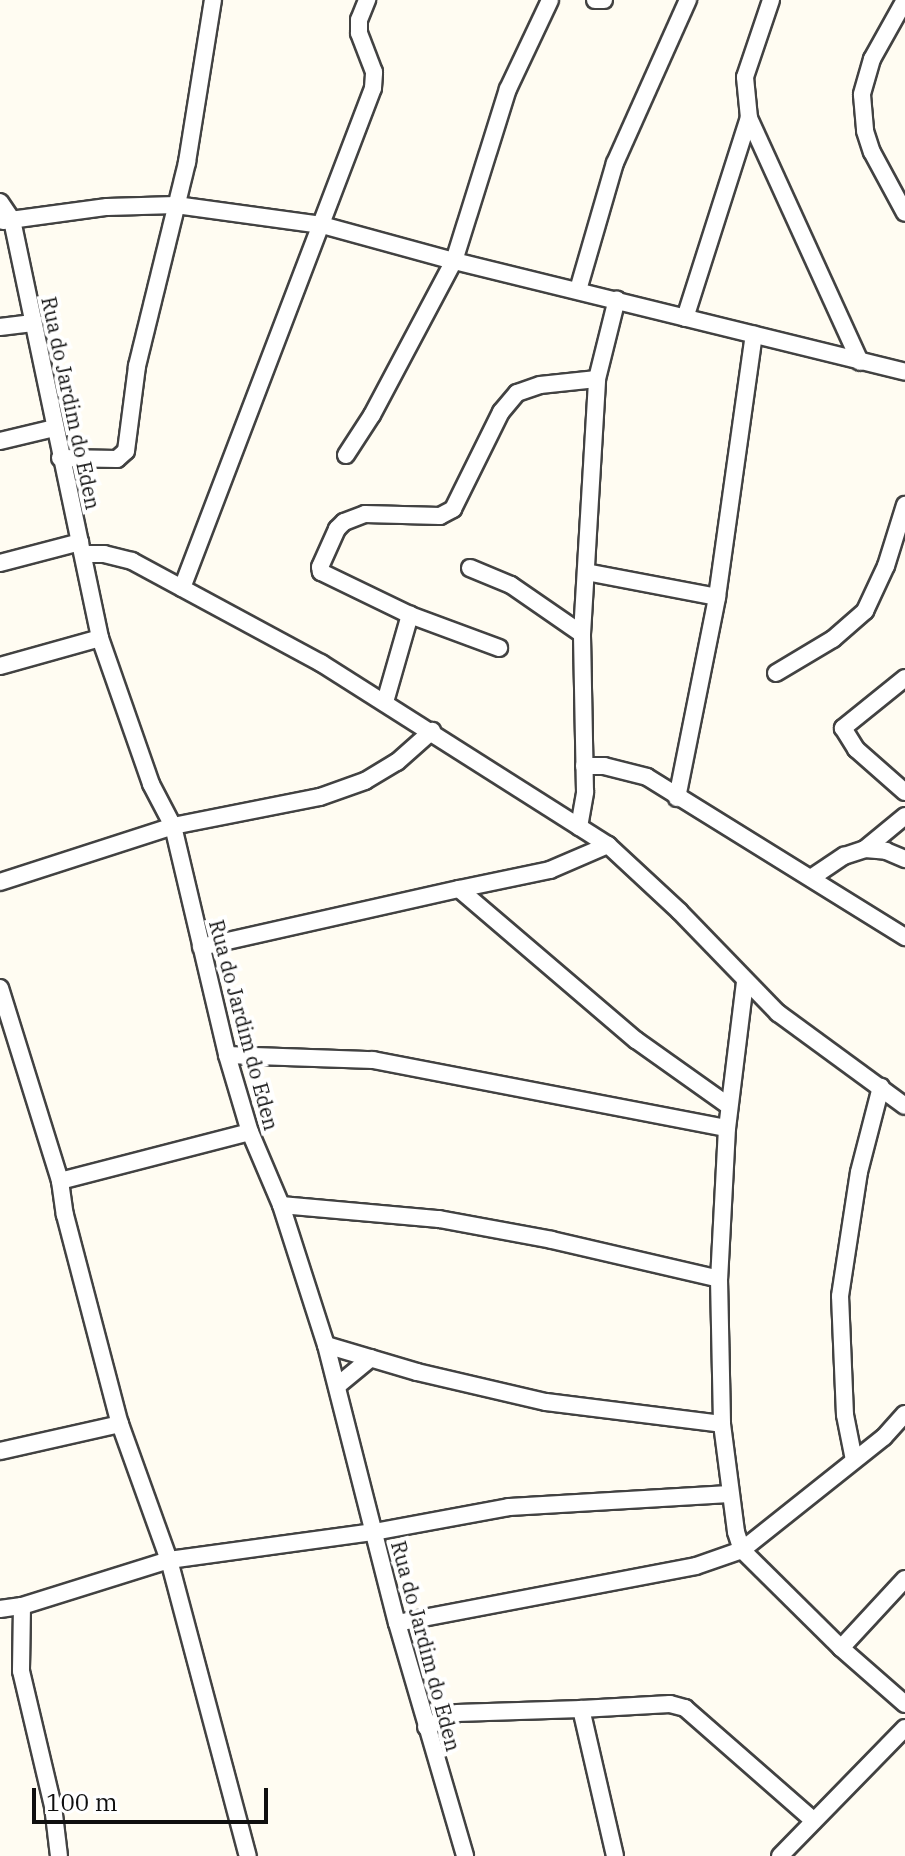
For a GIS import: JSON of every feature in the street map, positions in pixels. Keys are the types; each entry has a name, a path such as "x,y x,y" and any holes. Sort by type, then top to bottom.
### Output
{"street":[{"path":"60,458 117,459 126,451 137,366 187,162 213,0"},
{"path":"182,588 373,88 374,72 359,33 359,20 367,0"},
{"path":"346,455 372,415 454,261 508,89 550,0"},
{"path":"595,0 604,0"},
{"path":"578,290 615,163 688,0"},
{"path":"771,0 745,77 749,118 860,362"},
{"path":"905,0 872,59 862,95 862,108 872,152 905,213"},
{"path":"685,318 749,118"},
{"name":"Rua do Jardim do Eden","path":"0,202 33,323 100,638 146,769 173,826 227,1055 250,1132 281,1205 326,1345 397,1623 465,1856"},
{"path":"6,220 107,207 176,205 322,225 454,261 905,372"},
{"path":"579,827 585,792 582,634 597,379 617,299"},
{"path":"0,327 33,323"},
{"path":"677,798 717,597 754,335"},
{"path":"499,648 410,615 321,572 320,567 337,529 344,522 365,514 440,516 453,509 501,412 517,393 540,385 597,379"},
{"path":"0,441 54,428"},
{"path":"776,673 833,639 865,611 886,566 905,505"},
{"path":"0,563 81,548 132,561 309,656 608,845 680,912 778,1013 905,1106"},
{"path":"470,568 511,585 582,634"},
{"path":"586,572 717,597"},
{"path":"385,702 410,615"},
{"path":"0,666 100,638"},
{"path":"905,678 843,728 856,749 905,792"},
{"path":"0,882 173,826 320,797 365,781 397,762 432,731"},
{"path":"584,766 604,766 635,773 905,937"},
{"path":"811,878 844,856 865,849 905,816"},
{"path":"201,947 550,870 608,845"},
{"path":"865,849 886,851 905,859"},
{"path":"459,889 636,1040 729,1106"},
{"path":"745,982 727,1128 719,1279 722,1424 730,1494 742,1550 841,1648 905,1704"},
{"path":"0,988 60,1181 65,1215 120,1424 169,1560 248,1856"},
{"path":"227,1055 373,1060 727,1128"},
{"path":"854,1460 845,1415 840,1296 859,1172 881,1087"},
{"path":"60,1181 250,1132"},
{"path":"281,1205 439,1219 552,1240 719,1279"},
{"path":"326,1345 546,1402 722,1424"},
{"path":"337,1386 371,1358"},
{"path":"397,1623 696,1566 742,1550 854,1460 905,1414"},
{"path":"0,1451 120,1424"},
{"path":"0,1609 22,1606 169,1560 374,1532 509,1507 730,1494"},
{"path":"841,1648 905,1579"},
{"path":"22,1606 21,1671 53,1806 59,1856"},
{"path":"426,1727 457,1713 670,1704 685,1708 814,1821"},
{"path":"581,1709 615,1856"},
{"path":"780,1856 905,1728"}]}
